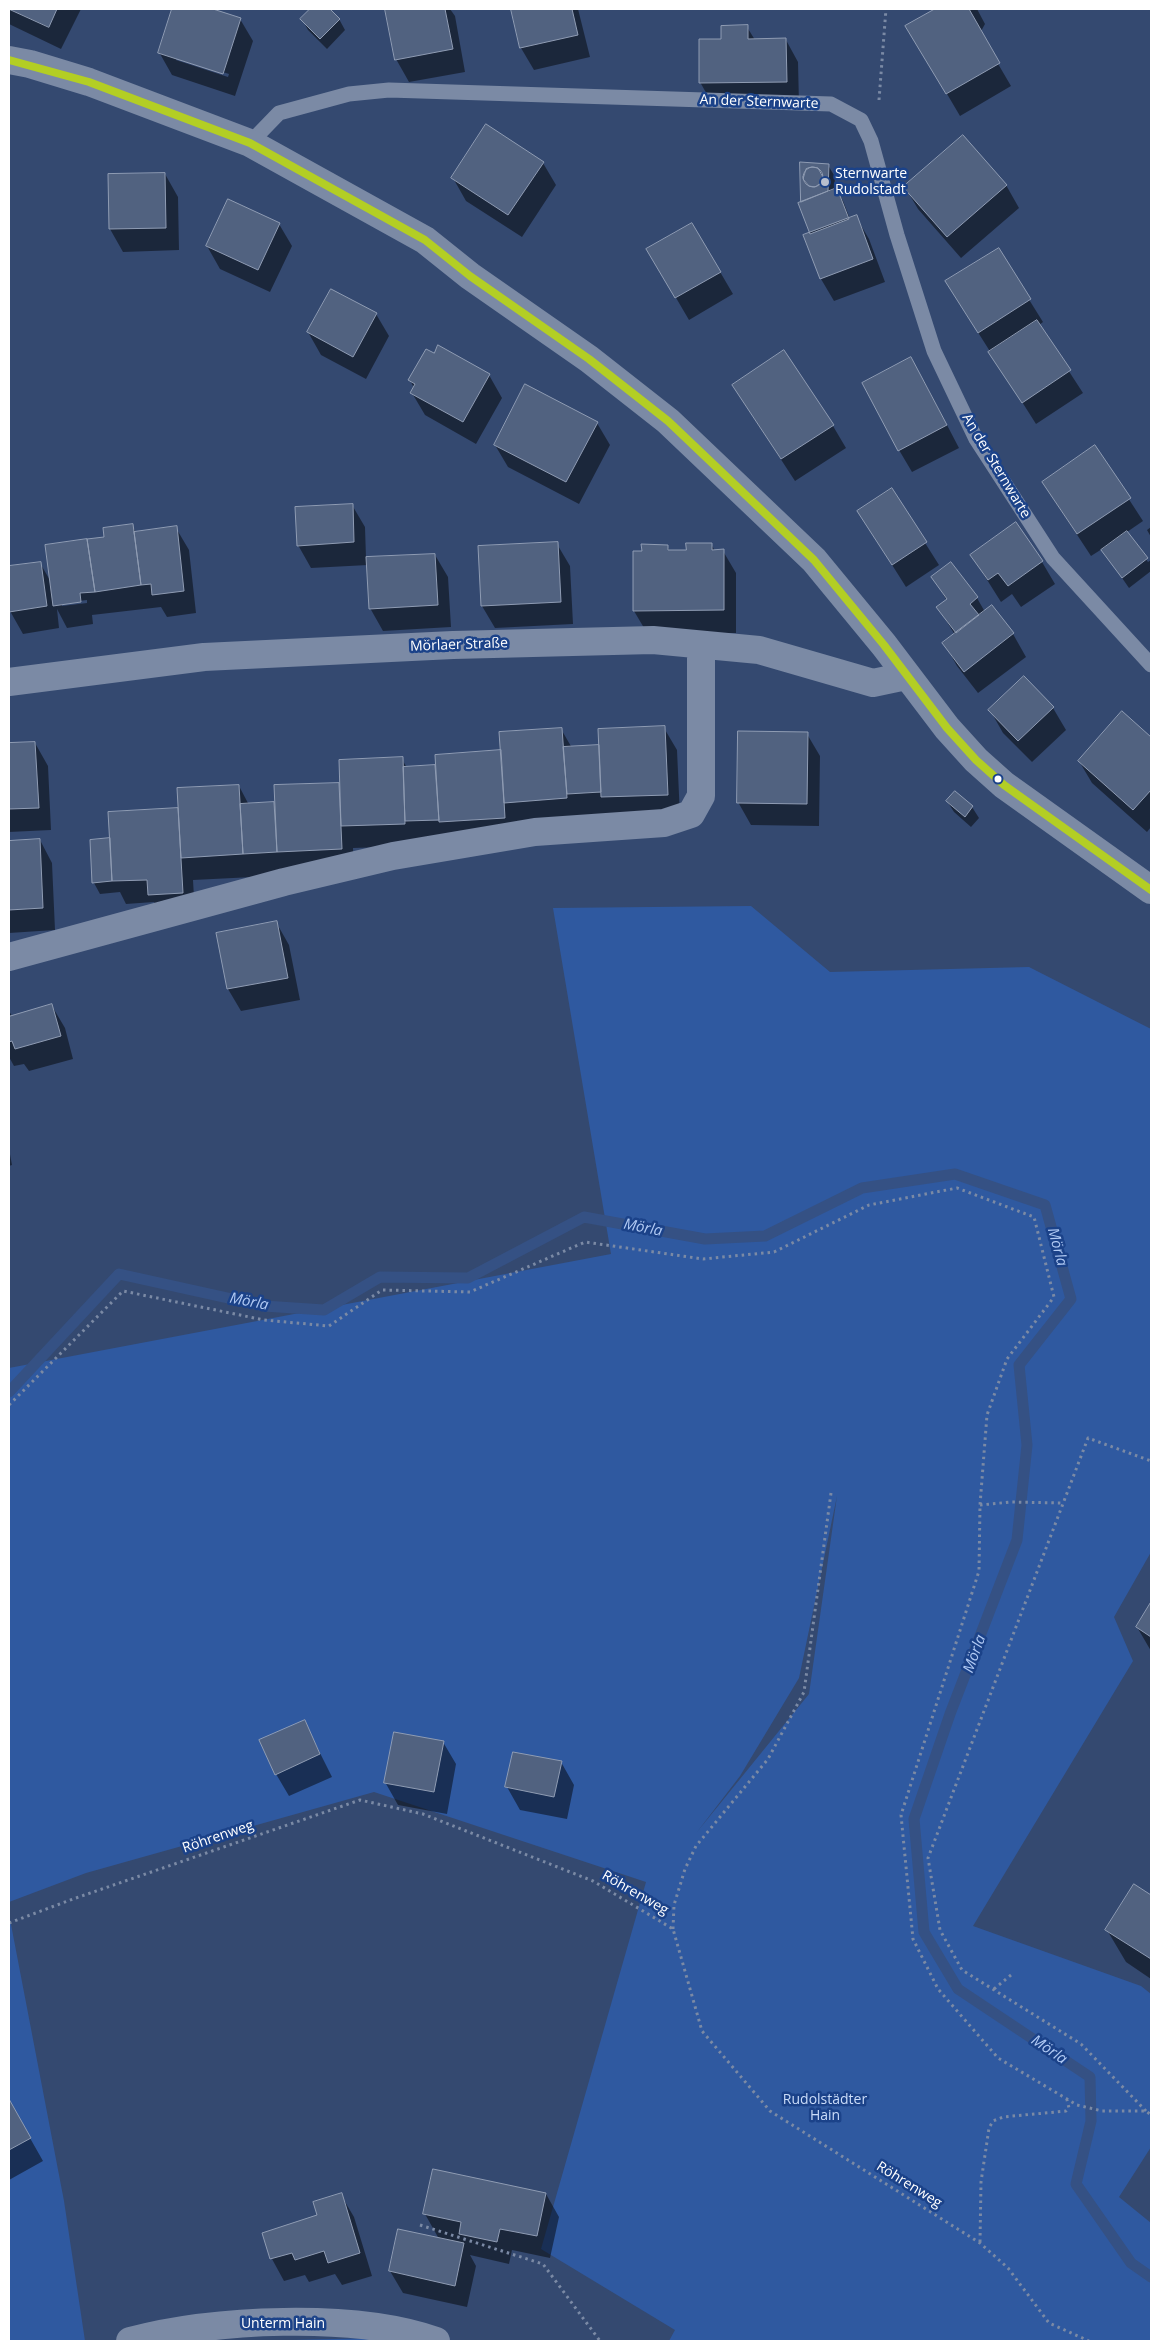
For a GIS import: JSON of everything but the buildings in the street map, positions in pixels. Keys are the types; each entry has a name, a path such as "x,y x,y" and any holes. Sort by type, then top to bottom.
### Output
{"street":[{"path":"9,60 30,64 89,82 250,143 425,240 470,276 588,359 668,421 814,560 884,645 947,728 976,760 1004,785 1151,890"},
{"name":"Mörlaer Straße","path":"9,682 204,657 473,644 652,640 759,650 873,683 906,676"},
{"path":"9,957 262,888 392,856 535,832 664,824 691,814 701,796 701,645"},
{"name":"Unterm Hain","path":"130,2341 172,2330 226,2324 323,2324 383,2329 436,2341"}],"lane":[{"name":"An der Sternwarte","path":"250,143 279,113 349,94 389,90 831,104 853,114 861,120 871,141 897,235 934,351 976,439 1053,558 1151,665"}],"path":[{"path":"878,101 886,9"},
{"path":"9,1405 122,1291 264,1320 329,1326 382,1290 470,1292 585,1242 703,1259 774,1252 869,1205 957,1188 1034,1218 1054,1297 1007,1359 987,1416 980,1505 979,1571 901,1815 913,1940 938,1989 998,2058 1077,2105 1102,2111 1146,2111"},
{"path":"1151,1461 1088,1438 928,1858 940,1930 962,1970 1081,2044 1151,2115"},
{"path":"673,1929 674,1905 685,1869 696,1846 768,1758 804,1692 831,1493"},
{"path":"980,1505 1011,1502 1063,1503"},
{"name":"Röhrenweg","path":"9,1923 360,1800 423,1814 593,1881 673,1929 702,2031 770,2111 980,2243 1008,2268 1049,2324 1089,2341"},
{"path":"994,1989 1011,1976"},
{"path":"980,2243 981,2182 989,2128 993,2121 1002,2117 1066,2112 1069,2108 1067,2099"},
{"path":"420,2225 543,2264 600,2341"}],"green space":[{"name":"Rudolstädter Hain","path":"751,906 830,972 1029,967 1151,1029 1151,1552 1114,1617 1133,1661 973,1926 1141,1986 1151,1994 1151,2147 1119,2197 1151,2223 1151,2341 669,2341 675,2330 541,2249 646,1882 374,1792 86,1873 9,1902 9,1368 611,1254 553,908","holes":["837,1496 809,1694 697,1832 740,1776 799,1678"]},
{"path":"9,1914 64,2201 85,2341 9,2341"},
{"path":"378,2338 388,2341 249,2341"}],"waterway":[{"name":"Mörla","path":"9,1392 119,1274 264,1306 324,1310 380,1277 468,1278 584,1217 705,1239 765,1236 862,1188 955,1174 1045,1205 1071,1299 1019,1365 1027,1445 1017,1540 950,1714 914,1819 924,1932 958,1989 1090,2077 1091,2121 1076,2184 1131,2263 1151,2277"}],"transit line":[{"path":"9,60 89,82 250,143 425,240 470,276 589,359 668,421 814,560 884,645 947,728 976,760 1004,785 1151,890"}],"place":[{"name":"Sternwarte Rudolstadt","path":"825,182"}]}
